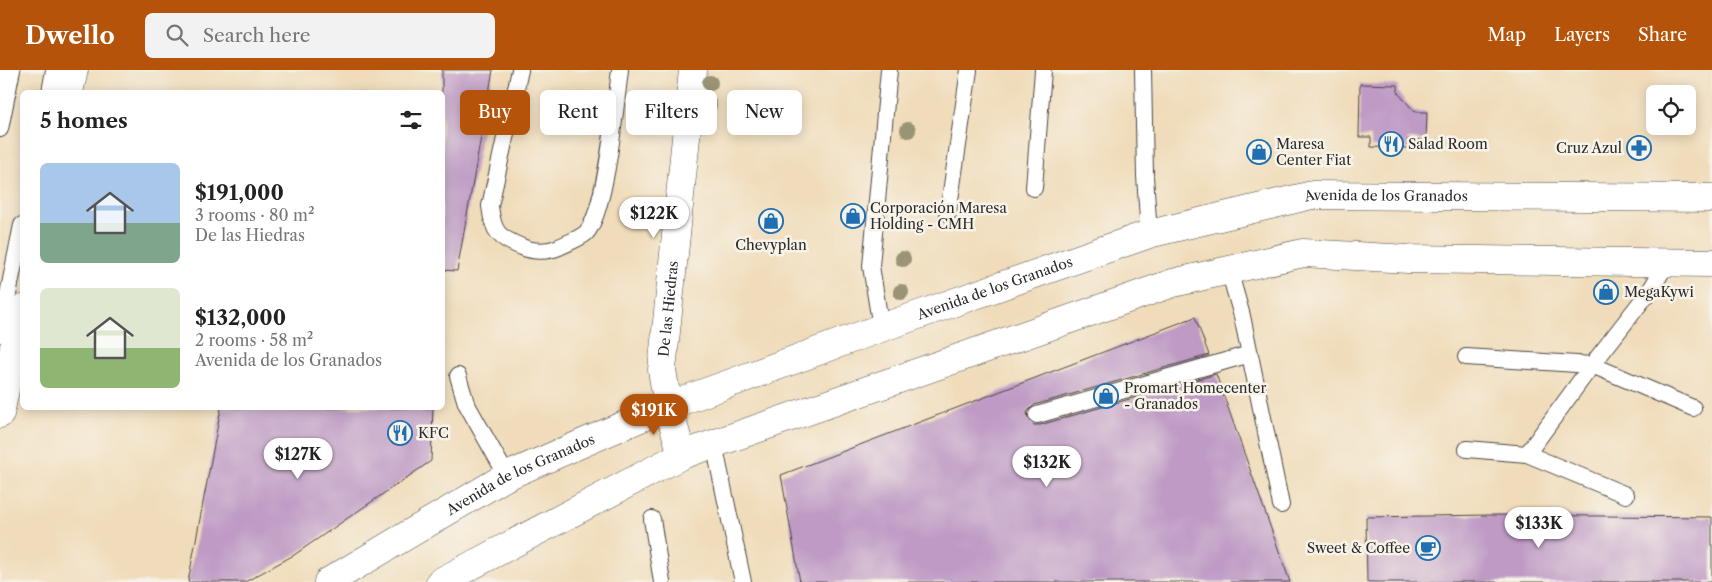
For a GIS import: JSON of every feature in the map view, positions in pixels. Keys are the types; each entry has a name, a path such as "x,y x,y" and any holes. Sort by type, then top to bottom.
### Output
{"main road":[{"path":"0,79 2,70"},
{"path":"69,90 74,70"},
{"name":"De las Hiedras","path":"682,455 668,406 662,370 693,70"},
{"name":"Avenida de los Granados","path":"328,582 507,476 668,406 881,328 1149,234 1312,195 1712,198"},
{"path":"440,582 682,455 1173,283 1303,252 1408,259 1666,263 1711,257"},
{"path":"0,414 20,319"}],"lane":[{"path":"0,129 12,70"},
{"path":"50,90 54,70"},
{"path":"520,70 490,206 492,225 504,240 528,250 551,250 568,243 586,233 595,217 609,152 620,70"},
{"path":"881,328 871,266 889,70"},
{"path":"948,213 969,70"},
{"path":"1034,188 1043,70"},
{"path":"1144,70 1145,176 1149,234"},
{"path":"0,334 20,235"},
{"path":"1527,454 1592,365 1651,289 1666,263"},
{"path":"1229,270 1242,316 1282,505"},
{"path":"1036,415 1250,354"},
{"path":"1466,356 1592,365 1693,408"},
{"path":"458,376 466,402 507,476"},
{"path":"714,444 743,582"},
{"path":"1467,449 1527,454 1626,495"},
{"path":"652,518 662,582"}],"building":[{"path":"442,70 493,70 489,90 460,90 460,135 481,135 457,271 445,270 445,90 442,90"},
{"path":"1360,84 1398,85 1398,93 1415,112 1427,112 1426,140 1408,139 1407,148 1371,147 1371,137 1359,137"},
{"name":"Promart Homecenter - Granados","path":"1195,317 1209,355 1034,405 1027,412 1028,418 1034,425 1040,425 1216,374 1290,582 800,582 781,475"},
{"path":"221,410 433,410 431,461 294,555 245,582 188,582"},
{"path":"1489,515 1712,517 1712,582 1367,582 1366,517"}],"place":[{"name":"Salad Room","path":"1391,144"},
{"name":"Cruz Azul","path":"1639,148"},
{"name":"Maresa Center Fiat","path":"1259,152"},
{"name":"Corporación Maresa Holding - CMH","path":"853,216"},
{"name":"Chevyplan","path":"771,221"},
{"name":"MegaKywi","path":"1606,292"},
{"name":"Promart Homecenter - Granados","path":"1106,396"},
{"name":"KFC","path":"400,433"},
{"name":"Sweet & Coffee","path":"1428,548"}]}
